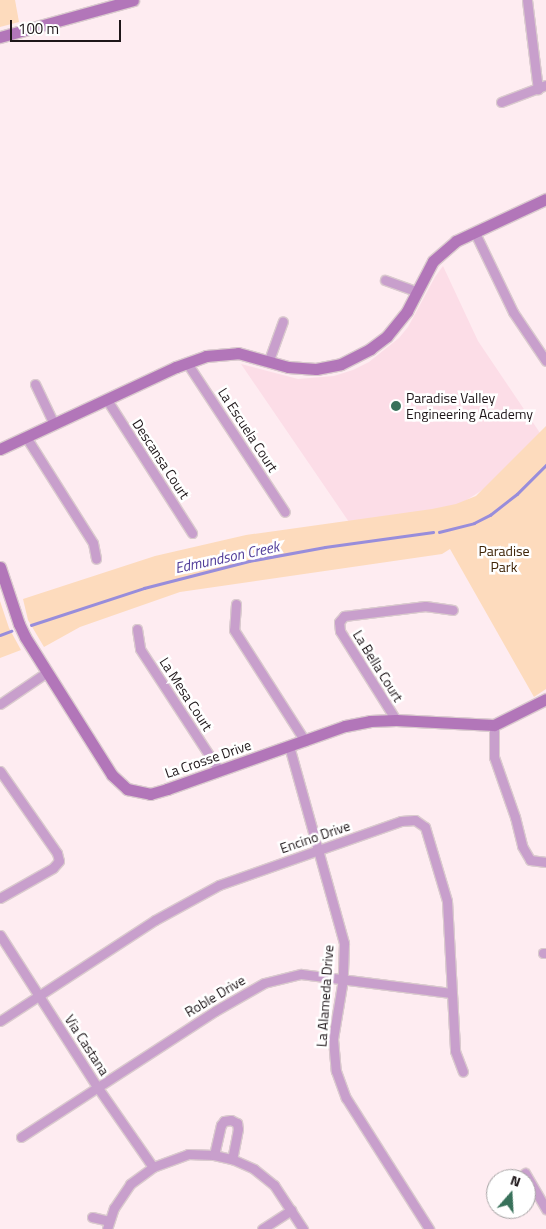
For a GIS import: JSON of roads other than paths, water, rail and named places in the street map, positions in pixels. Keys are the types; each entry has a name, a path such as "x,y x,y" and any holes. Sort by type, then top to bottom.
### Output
{"street":[{"path":"0,37 133,0"},
{"path":"502,102 542,87 528,0"},
{"path":"0,449 206,356 238,353 269,360 288,367 316,369 341,364 370,349 387,336 407,311 433,262 456,241 546,199"},
{"path":"475,233 513,312 546,361"},
{"path":"385,280 416,291"},
{"path":"269,360 283,321"},
{"name":"La Escuela Court","path":"187,363 286,512"},
{"path":"35,384 54,424"},
{"name":"Descansa Court","path":"107,400 192,533"},
{"path":"26,436 93,543 96,559"},
{"name":"La Crosse Drive","path":"0,567 19,624 112,775 127,789 150,794 345,726 370,721 396,720 494,725 546,699"},
{"path":"236,604 234,630 305,741"},
{"name":"La Bella Court","path":"396,720 340,631 339,622 344,616 425,606 453,610"},
{"name":"La Mesa Court","path":"137,629 140,649 219,770"},
{"path":"0,704 47,672"},
{"path":"494,725 494,757 515,817 522,846 530,860 546,862"},
{"name":"La Alameda Drive","path":"289,746 344,943 343,979 333,1039 336,1071 350,1105 429,1229"},
{"path":"0,771 57,853 59,860 53,868 0,898"},
{"name":"Encino Drive","path":"0,1020 155,920 219,885 401,821 415,820 425,827 447,901 455,1051 463,1072"},
{"name":"Via Castana","path":"0,935 98,1088 153,1167"},
{"name":"Roble Drive","path":"21,1137 215,1011 264,983 301,974 451,993"},
{"path":"214,1155 220,1125 224,1121 231,1120 237,1123 238,1129 232,1159"},
{"path":"92,1217 108,1225 130,1184 153,1167 188,1154 214,1155 232,1159 254,1169 274,1186 304,1229"},
{"path":"536,1191 546,1208"},
{"path":"262,1229 291,1210"}],"waterway":[{"name":"Edmundson Creek","path":"439,532 474,523 490,515 517,494 546,465"},
{"name":"Edmundson Creek","path":"31,625 144,588 249,561 325,547 433,532"},
{"name":"Edmundson Creek","path":"0,635 11,631"}],"place":[{"name":"Paradise Valley Engineering Academy","path":"396,406"}],"park label":[{"name":"Paradise Park","path":"504,560"}]}
